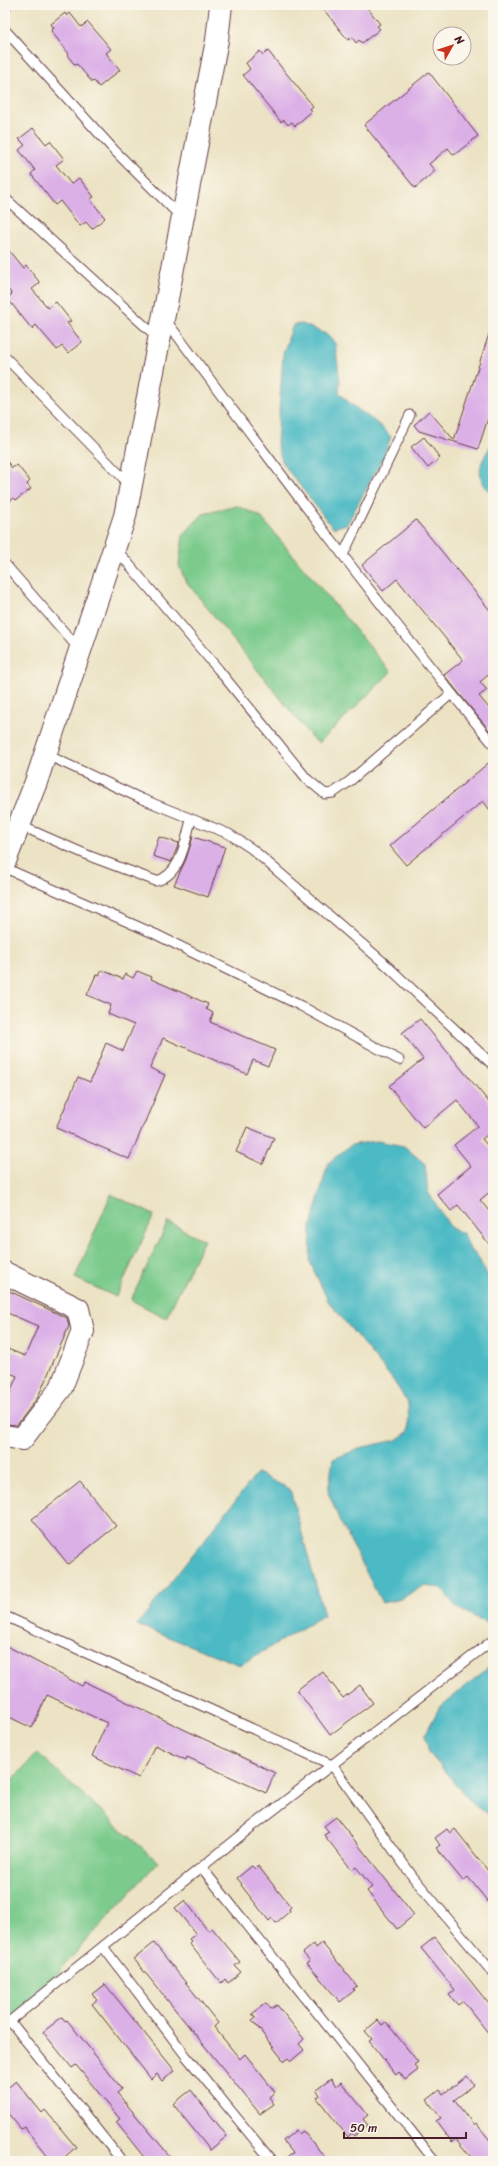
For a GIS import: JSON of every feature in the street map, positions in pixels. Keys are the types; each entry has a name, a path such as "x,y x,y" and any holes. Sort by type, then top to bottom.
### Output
{"street":[{"path":"5,861 45,754 125,516 217,40 221,5"},
{"path":"5,1273 78,1309 83,1331 61,1388 22,1439 5,1436"}],"lane":[{"path":"5,10 6,5"},
{"path":"5,30 115,151 182,218"},
{"path":"5,198 159,339"},
{"path":"163,317 343,555 451,694 493,744"},
{"path":"5,357 130,485"},
{"path":"343,555 410,415"},
{"path":"114,547 218,669 307,780 325,794 333,793 350,781 451,694"},
{"path":"5,564 80,650"},
{"path":"45,754 191,820 229,834 252,849 384,962 493,1065"},
{"path":"19,824 92,856 156,881 166,879 178,863 191,820"},
{"path":"5,868 155,934 301,1006 399,1060"},
{"path":"5,1616 332,1765 413,1877 493,1973"},
{"path":"122,2161 8,2023 332,1765 493,1640"},
{"path":"202,1868 435,2161"},
{"path":"104,1948 186,2056 272,2161"}],"green space":[{"path":"237,506 260,516 391,672 319,743 313,739 185,580 179,565 183,535 203,514"},
{"path":"111,1194 154,1215 116,1297 75,1278"},
{"path":"168,1222 204,1240 166,1318 131,1300"},
{"path":"37,1753 158,1862 5,2031 5,1788"}],"water":[{"path":"302,324 326,334 335,343 340,381 339,392 351,404 379,424 391,437 382,460 347,524 333,528 283,464 277,444 283,354 293,325"},
{"path":"493,442 493,495 482,482 480,469"},
{"path":"377,1141 404,1146 425,1164 428,1192 451,1228 464,1234 470,1250 477,1255 493,1287 493,1626 457,1608 441,1588 423,1586 401,1599 382,1603 339,1519 328,1492 333,1459 364,1447 396,1440 409,1431 408,1403 393,1380 328,1301 310,1262 311,1226 328,1163 351,1145"},
{"path":"257,1473 290,1489 324,1615 240,1665 137,1625"},
{"path":"493,1664 493,1817 473,1804 429,1753 425,1735 439,1708"}],"building":[{"path":"320,5 365,5 380,24 377,26 380,29 362,43 359,40 356,43 352,37 348,40"},
{"path":"65,13 67,16 70,13 81,27 88,22 111,49 106,53 120,70 99,87 94,81 92,82 77,64 75,65 67,55 69,54 51,31 54,28 51,24"},
{"path":"260,51 263,55 268,51 313,106 310,109 312,111 295,126 292,122 288,125 284,120 281,122 243,75 250,69 246,63"},
{"path":"429,72 478,136 454,155 448,148 429,164 435,171 415,188 364,125"},
{"path":"33,128 46,144 50,141 64,159 56,165 71,184 79,178 94,197 90,199 105,218 92,229 86,222 80,226 60,201 55,205 31,174 35,170 19,150 25,145 19,139"},
{"path":"5,246 23,268 26,265 40,283 32,289 48,308 56,302 71,321 67,323 82,342 68,353 62,346 57,350 36,325 32,329 7,298 12,294 5,286"},
{"path":"490,331 493,331 493,409 491,409 478,449 419,431 414,425 429,411 454,440"},
{"path":"424,437 440,458 428,468 411,447"},
{"path":"5,459 12,468 17,465 30,481 27,484 31,489 16,500 14,498 5,505"},
{"path":"416,520 493,614 493,671 480,682 487,690 479,696 493,713 493,735 444,675 463,660 397,579 383,591 362,565"},
{"path":"493,759 493,814 483,801 406,865 390,846"},
{"path":"159,837 179,843 171,862 153,856"},
{"path":"193,837 225,847 208,897 174,885 186,859"},
{"path":"102,970 123,979 125,974 133,978 137,971 152,977 151,979 208,1004 206,1009 213,1013 210,1022 275,1050 268,1066 253,1060 247,1074 163,1038 150,1068 165,1075 129,1159 56,1128 78,1077 90,1082 106,1043 123,1051 134,1025 108,1014 111,1005 87,995 96,975 99,976"},
{"path":"420,1019 493,1107 493,1130 482,1139 493,1152 493,1189 480,1200 493,1216 493,1249 458,1205 451,1211 437,1194 471,1166 454,1145 478,1126 457,1100 423,1128 389,1086 423,1059 402,1033"},
{"path":"247,1127 274,1138 263,1164 236,1152"},
{"path":"5,1289 67,1318 69,1326 38,1397 17,1425 5,1424 5,1404 17,1376 5,1371 5,1348 25,1356 38,1326 5,1312"},
{"path":"80,1481 116,1526 68,1564 32,1519"},
{"path":"5,1645 82,1686 85,1682 275,1773 266,1793 187,1757 186,1760 155,1745 139,1778 92,1756 107,1723 47,1695 32,1728 5,1715"},
{"path":"322,1671 343,1698 360,1685 373,1703 330,1735 297,1690"},
{"path":"336,1817 414,1915 397,1929 367,1891 372,1887 356,1867 352,1870 324,1835 329,1832 324,1826"},
{"path":"447,1829 450,1833 455,1829 493,1877 493,1908 468,1877 463,1881 436,1848 440,1845 435,1838"},
{"path":"252,1866 255,1869 258,1866 291,1907 289,1909 290,1911 276,1923 272,1918 269,1921 237,1878"},
{"path":"185,1900 208,1931 212,1928 240,1962 235,1966 241,1972 228,1983 225,1979 221,1983 189,1943 191,1941 189,1939 196,1934 175,1908"},
{"path":"435,1937 493,2009 493,2039 463,2001 458,2005 449,1995 455,1990 421,1948"},
{"path":"154,1943 218,2023 214,2027 235,2053 240,2059 245,2054 275,2092 269,2097 274,2104 260,2114 134,1959"},
{"path":"322,1943 357,1986 353,1989 355,1990 340,2002 307,1963 310,1961 303,1953 314,1944 316,1948"},
{"path":"105,1984 175,2071 162,2081 157,2074 151,2079 92,2004 97,2000 92,1994"},
{"path":"266,2003 271,2009 277,2005 304,2039 299,2044 304,2050 291,2061 288,2058 284,2061 252,2020 256,2017 252,2014"},
{"path":"62,2017 65,2021 67,2020 122,2089 117,2093 174,2161 147,2161 116,2122 120,2119 76,2065 72,2068 43,2032"},
{"path":"378,2020 382,2025 386,2022 418,2062 414,2065 418,2070 405,2080 399,2072 396,2075 369,2041 372,2039 365,2031"},
{"path":"467,2076 474,2085 454,2100 474,2125 476,2123 493,2144 493,2161 474,2161 456,2139 452,2142 436,2121 441,2118 427,2100 440,2090 443,2094"},
{"path":"331,2079 336,2086 341,2082 368,2115 363,2119 368,2125 354,2136 352,2133 348,2137 317,2098 320,2095 316,2090"},
{"path":"16,2081 42,2113 45,2110 76,2147 60,2161 55,2161 51,2156 49,2158 24,2127 21,2129 5,2110 5,2090"},
{"path":"191,2090 227,2136 210,2150 173,2104"},
{"path":"296,2130 299,2134 303,2131 328,2161 283,2161 293,2153 283,2141"}]}
